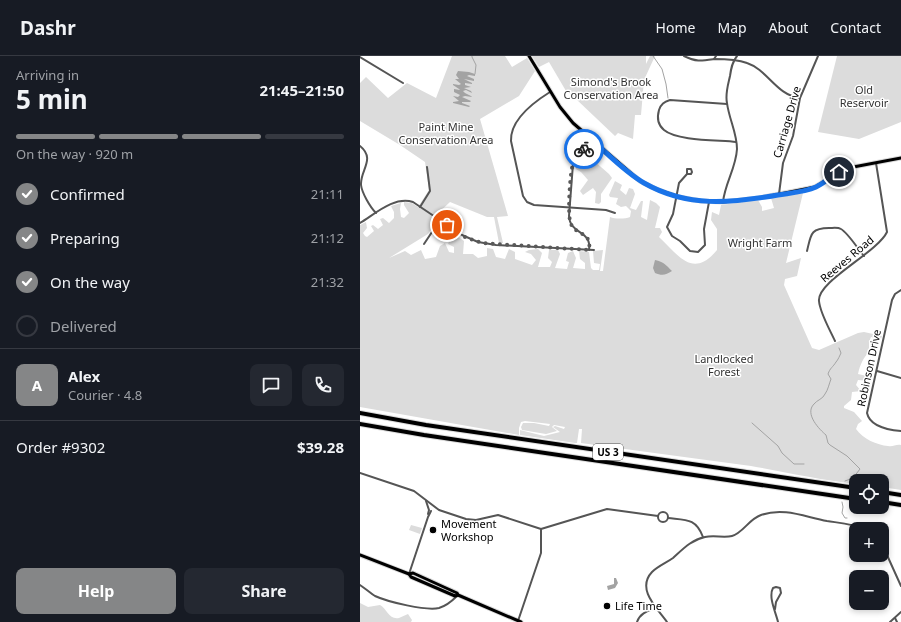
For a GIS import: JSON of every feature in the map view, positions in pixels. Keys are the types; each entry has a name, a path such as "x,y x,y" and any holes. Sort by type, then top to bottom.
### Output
{"highway":[{"name":"US 3","path":"360,413 434,426 849,487"},
{"name":"US 3","path":"360,424 416,434 849,498"},
{"path":"889,493 901,495"},
{"path":"889,503 901,505"}],"main road":[{"path":"529,56 550,92 570,120 642,182 656,189 677,196 709,202 723,202 778,195 815,187 848,168 901,158"},
{"path":"360,554 409,574 412,577 457,593 458,595 520,621"}],"street":[{"path":"684,56 698,61 734,60 752,64 782,91 795,98 800,98"},
{"path":"714,60 716,56"},
{"path":"723,202 725,190 734,166 736,142 726,94 734,60 737,56"},
{"name":"Carriage Drive","path":"778,195 783,163 794,131 800,98 818,56"},
{"path":"360,57 403,83"},
{"path":"550,92 532,105 519,119 511,133 511,141 522,191 527,202 538,205 606,210 615,213"},
{"path":"727,104 678,100 667,101 659,110 659,123 665,131 679,136 736,142"},
{"path":"589,250 589,242 587,238 574,229 569,219 573,164 578,156 593,141"},
{"path":"360,146 366,152 367,157 361,187 370,206 376,214"},
{"name":"Reeves Road","path":"835,341 819,305 819,294 821,290 836,277 864,256 882,239 887,230 876,163"},
{"path":"420,207 430,191 427,167"},
{"path":"686,174 680,182 674,214 667,227 672,236 680,240 687,250 698,252 705,245 704,229 709,202"},
{"path":"360,224 395,202 410,201 465,237 482,243 594,250"},
{"path":"424,244 440,220"},
{"path":"808,251 811,235 816,229 838,228 845,232 864,256"},
{"name":"Robinson Drive","path":"901,290 895,294 892,300 868,409 868,416 872,422 888,430 901,431"},
{"path":"877,371 901,378"},
{"path":"360,473 414,491 426,500 431,508 473,520 494,515 502,516 540,529 610,509 658,516 663,512 668,518 693,522 699,528 704,537"},
{"path":"409,574 431,508"},
{"path":"667,622 649,597 647,583 652,572 670,560 691,542 704,537 733,536 755,518 775,512 801,514 826,521 849,524"},
{"path":"658,516 662,522 666,521 668,518"},
{"path":"520,621 542,549 540,529"},
{"path":"889,559 901,586"},
{"path":"360,585 372,594 382,598 395,602 431,608 443,606 458,595"},
{"path":"771,592 773,588 777,587 781,591 776,602 775,609"},
{"path":"771,592 774,597 780,595"},
{"path":"771,592 778,622"},
{"path":"637,622 638,618 643,613 656,608"},
{"path":"890,622 901,612"},
{"path":"895,618 897,622"}],"green space":[{"name":"Landlocked Forest","path":"452,56 505,56 512,67 527,58 535,71 519,96 480,119 508,216 497,217 503,243 499,243 494,217 487,217 450,202 433,218 436,222 428,234 389,258 405,251 411,255 421,250 425,259 436,257 440,246 445,243 449,252 454,253 454,247 448,244 453,233 464,241 463,254 473,254 478,258 487,256 487,248 493,249 496,257 505,259 509,249 515,252 515,259 532,265 536,260 531,254 525,252 538,249 542,253 538,267 550,267 552,262 548,258 549,250 558,250 560,254 555,268 567,269 569,262 566,261 568,253 573,251 576,258 573,268 585,269 585,263 580,259 579,251 589,252 591,268 593,270 599,270 600,264 594,263 593,251 603,250 600,271 603,271 610,217 628,218 630,217 631,211 626,206 621,207 616,204 618,198 610,197 609,195 615,181 622,185 620,190 626,195 629,188 633,189 635,194 630,208 636,210 641,201 643,201 641,217 647,220 650,200 656,203 660,207 655,228 660,228 662,232 659,237 686,262 693,264 701,263 708,259 717,250 717,229 711,220 712,212 719,215 721,205 758,200 762,207 762,211 774,208 771,198 803,193 786,263 801,258 797,276 785,279 784,285 812,348 819,350 858,333 864,332 882,336 881,339 871,337 869,342 869,352 863,359 858,374 871,377 871,381 858,380 856,385 861,391 852,392 851,400 844,406 844,408 854,412 862,421 858,424 856,429 866,439 884,445 901,445 901,490 889,488 889,474 849,474 849,483 751,466 581,443 582,429 579,429 577,443 520,435 520,430 544,436 560,432 553,427 555,426 564,429 565,427 554,425 552,427 557,431 546,434 522,430 521,427 523,423 534,423 549,426 550,424 525,421 521,422 519,435 360,407 360,225 366,222 367,228 363,233 367,237 374,231 371,226 373,225 378,229 383,225 380,219 383,218 389,223 394,218 394,212 391,206 401,203 401,217 404,218 409,213 404,205 404,202 412,203 418,207 429,190 425,162 360,121 360,83 366,77 388,98 407,83 436,98"},
{"name":"Simond's Brook Conservation Area","path":"532,56 646,56 646,64 650,56 655,56 644,80 641,115 635,115 633,139 618,133 615,136 566,91 549,62 539,67"},
{"name":"Old Reservoir","path":"837,56 901,56 901,122 859,139 818,132"},
{"path":"579,157 588,163 593,160 612,178 601,194 601,202 599,204 595,203 596,192 593,188 583,195 580,191 588,180 576,169"},
{"path":"411,525 422,528 420,534 409,530"},
{"path":"360,603 368,607 380,605 390,616 396,618 408,614 412,620 411,622 360,622"}],"shaded area":[{"path":"458,71 475,74 475,76 467,76 474,79 474,81 464,79 472,83 465,83 465,85 471,87 464,88 472,93 466,90 463,91 472,97 462,97 471,101 462,102 470,106 469,107 453,103 459,101 453,96 458,97 460,95 454,92 454,89 460,90 453,85 461,84 455,79 459,79 456,75"},
{"path":"655,260 663,263 672,271 664,275 655,273 653,268"},
{"path":"614,578 616,578 618,583 615,588 608,590 607,586 614,584"}],"waterway":[{"path":"472,56 476,65 475,74"},
{"path":"653,56 662,69 668,98"},
{"path":"839,348 841,353 828,374 831,379 827,391 823,397 814,404 811,408 811,412 814,421 826,435 828,443 847,456 860,469 853,478 845,481"},
{"path":"752,423 778,446 782,453 794,464 804,464"},
{"path":"842,502 842,513 845,518 847,518"}],"way so far":[{"path":"447,225 465,237 482,243 589,250 589,242 587,238 572,227 569,219 572,167 574,161 584,149"}],"place":[{"name":"Movement Workshop","path":"433,530"},
{"name":"Life Time","path":"607,606"}],"route":[{"path":"584,149 593,141 644,183 679,197 701,201 740,201 793,192 815,187 839,172"}],"park label":[{"name":"Paint Mine Conservation Area","path":"446,133"},
{"name":"Wright Farm","path":"760,243"}]}
